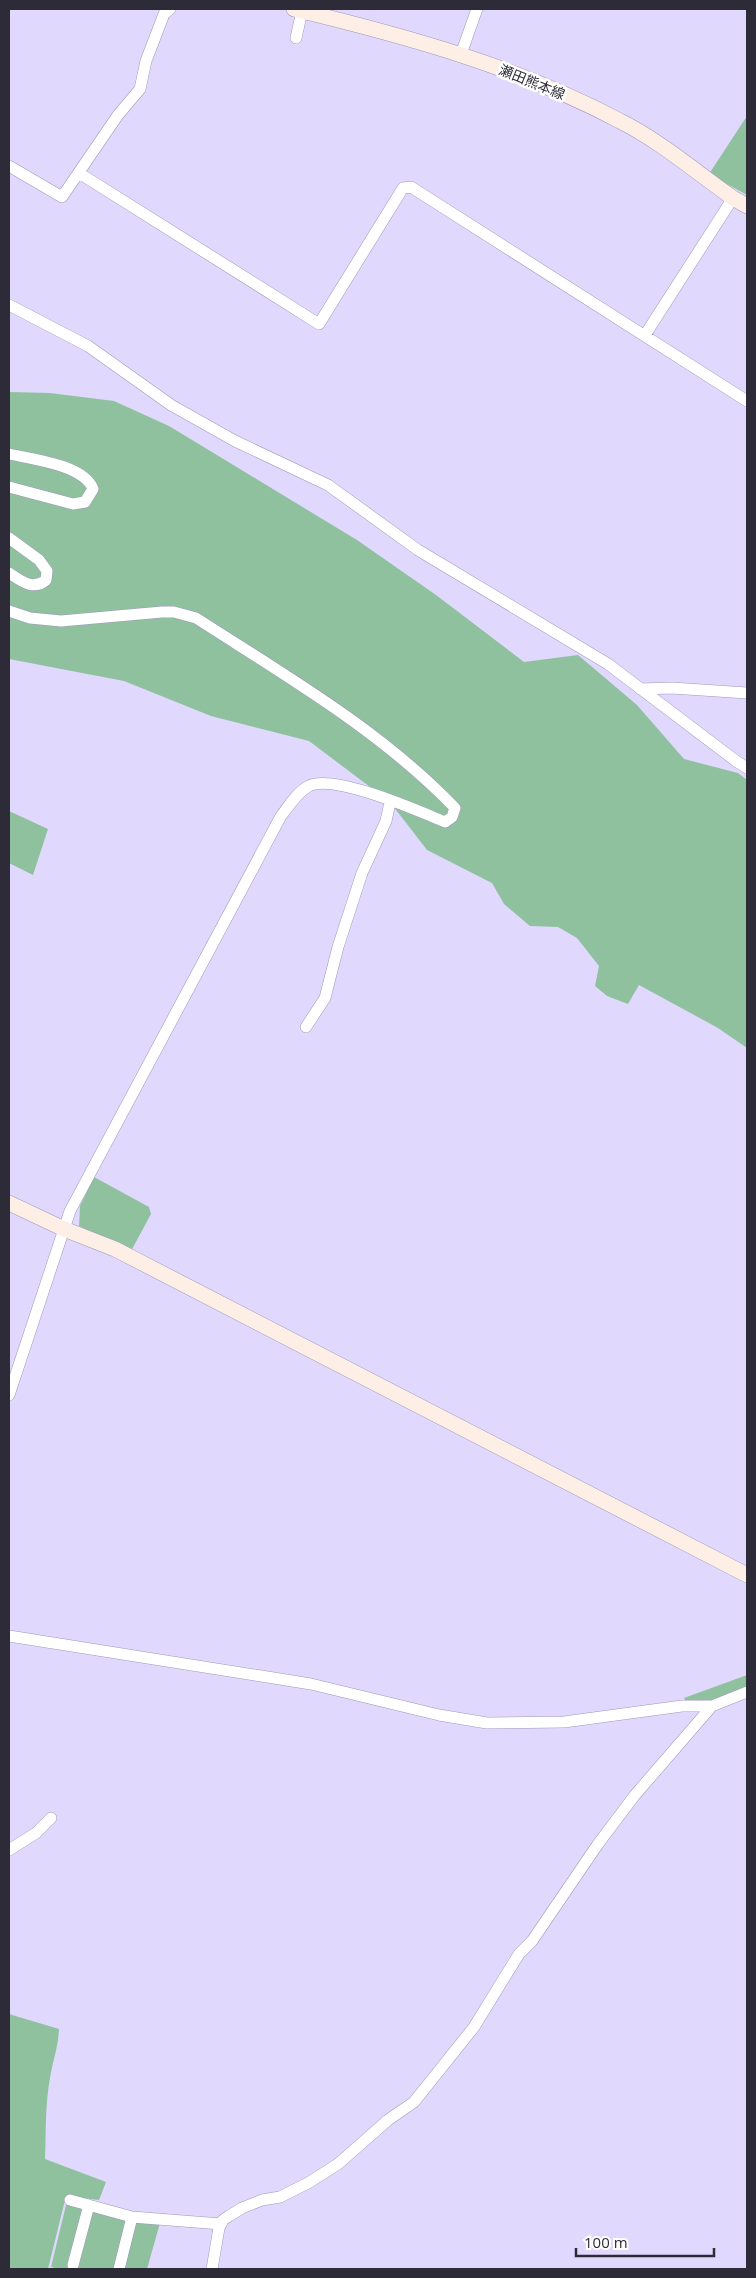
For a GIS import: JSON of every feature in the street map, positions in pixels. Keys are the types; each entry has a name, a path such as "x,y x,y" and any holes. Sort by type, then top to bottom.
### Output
{"street":[{"path":"9,166 62,197 122,110 140,89 146,61 164,14 170,9"},
{"path":"460,54 477,9"},
{"path":"296,38 298,10"},
{"name":"瀬田熊本線","path":"298,10 460,54 575,99 621,121 747,206"},
{"path":"79,173 319,324 403,188 411,188 645,334 747,401"},
{"path":"645,334 733,198"},
{"path":"9,305 69,334 171,405 235,440 328,485 418,550 608,664 736,762 747,768"},
{"path":"9,454 79,473 90,480 93,489 85,502 73,504 9,487"},
{"path":"9,538 39,560 47,571 46,580 40,585 31,585 9,573"},
{"path":"9,611 30,618 61,621 162,612 174,612 196,618 362,727 424,776 455,808 452,818 445,822 351,786 322,782 311,785 301,791 281,816 86,1180 64,1229 22,1362 9,1395"},
{"path":"640,689 672,688 747,693"},
{"path":"306,1027 325,998 338,947 362,873 386,821 390,802"},
{"path":"9,1204 64,1229 115,1249 747,1574"},
{"path":"9,1636 311,1684 438,1714 487,1723 564,1722 682,1706 712,1706 747,1692"},
{"path":"212,2269 221,2224 229,2216 242,2208 262,2200 280,2197 308,2183 338,2164 395,2115 414,2102 474,2027 519,1954 532,1941 598,1844 635,1795 712,1706"},
{"path":"9,1850 36,1834 50,1818"},
{"path":"70,2200 132,2217 221,2224"},
{"path":"73,2265 89,2205"},
{"path":"119,2269 132,2217"}],"green space":[{"path":"747,116 747,195 709,174"},
{"path":"9,392 50,393 114,401 169,426 357,540 436,595 524,662 578,655 637,705 684,759 738,773 747,780 747,1048 718,1028 639,985 628,1004 607,996 595,986 599,966 577,938 558,927 530,926 504,904 492,883 427,850 390,802 309,741 211,716 124,681 9,659"},
{"path":"9,811 48,829 33,875 9,863"},
{"path":"94,1177 149,1207 151,1214 131,1251 79,1226 80,1206"},
{"path":"747,1675 747,1687 710,1701 686,1702 684,1698"},
{"path":"9,2014 59,2029 47,2098 45,2159 106,2182 99,2200 66,2196 48,2269 9,2269"},
{"path":"67,2201 160,2223 147,2269 59,2269 51,2267"}]}
